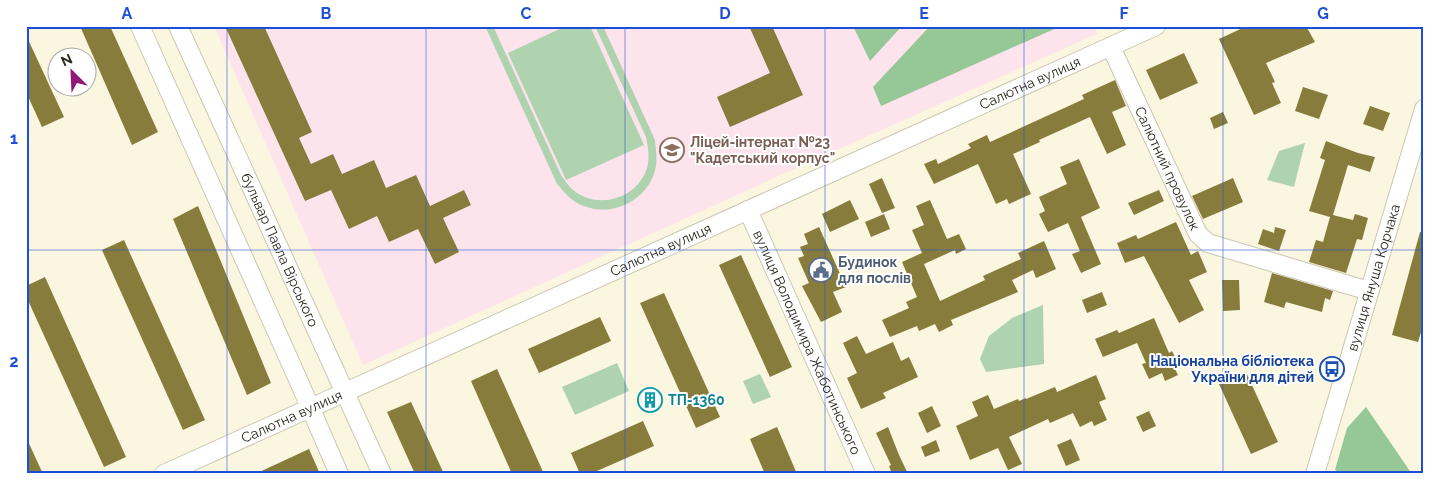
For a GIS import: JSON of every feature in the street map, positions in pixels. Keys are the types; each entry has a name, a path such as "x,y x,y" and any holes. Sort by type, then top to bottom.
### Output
{"street":[{"path":"140,26 339,474"},
{"name":"бульвар Павла Вірського","path":"178,26 382,474"},
{"name":"Салютна вулиця","path":"164,474 1156,26"},
{"name":"Салютний провулок","path":"1111,47 1198,234 1203,240 1217,246 1369,291"},
{"name":"вулиця Януша Корчака","path":"1316,473 1424,109"},
{"name":"вулиця Володимира Жаботинського","path":"748,210 866,474"}],"shaded area":[{"path":"214,26 1094,26 1097,34 363,365"}],"green space":[{"path":"485,26 493,26 561,175 571,188 581,195 603,200 614,199 634,188 642,179 647,168 649,156 646,137 595,26 603,26 655,140 655,170 643,192 625,205 605,210 584,206 566,194 557,184"},
{"path":"566,26 590,26 644,145 566,180 508,53"},
{"path":"853,26 902,26 870,61"},
{"path":"930,26 1061,26 881,106 873,87"},
{"path":"1305,143 1294,187 1267,180 1279,151"},
{"path":"1043,305 1044,364 986,372 980,359 989,336 1012,318"},
{"path":"617,363 629,391 575,415 562,387"},
{"path":"760,374 771,397 753,404 743,381"},
{"path":"1366,407 1412,474 1344,474 1335,470 1347,428"}],"building":[{"path":"80,26 110,26 158,132 132,145 98,67 98,48 90,48"},
{"path":"225,26 264,26 312,132 299,138 311,164 333,154 342,174 374,160 386,188 416,175 430,206 464,190 471,205 443,218 459,252 435,264 418,229 389,242 377,216 349,229 331,190 305,201"},
{"path":"749,26 772,26 803,95 730,127 717,97 770,73"},
{"path":"1247,26 1306,26 1315,42 1266,63 1275,82 1272,83 1281,103 1254,115 1219,39"},
{"path":"26,35 48,82 48,98 55,98 64,117 42,127 26,92"},
{"path":"1184,53 1198,83 1160,100 1146,70"},
{"path":"1115,80 1126,106 1112,112 1126,145 1107,154 1090,117 1013,154 1031,194 1009,204 1007,199 996,204 978,164 934,184 924,164 936,159 938,164 971,148 968,144 987,135 990,142 1084,99 1082,95"},
{"path":"1303,87 1328,95 1319,119 1295,111"},
{"path":"1370,106 1390,113 1383,131 1363,124"},
{"path":"1223,112 1228,123 1214,129 1210,118"},
{"path":"1326,141 1375,157 1370,172 1348,165 1333,215 1353,220 1355,214 1368,218 1362,240 1357,239 1346,273 1309,262 1316,240 1323,242 1330,217 1309,211 1325,160 1320,158"},
{"path":"1079,159 1100,208 1081,217 1101,264 1081,273 1072,254 1080,251 1068,223 1048,232 1039,214 1045,211 1039,197 1067,184 1060,167"},
{"path":"882,178 895,208 882,213 869,184"},
{"path":"1233,178 1243,202 1203,219 1192,196"},
{"path":"1159,190 1164,201 1134,215 1128,203"},
{"path":"850,200 859,219 830,232 822,214"},
{"path":"930,200 947,239 959,234 966,249 956,254 955,250 924,264 940,301 985,280 983,276 1021,259 1018,253 1044,241 1056,269 1036,278 1033,270 1012,280 1018,292 951,320 953,325 939,332 935,324 919,331 917,326 890,337 882,320 909,308 906,302 917,297 902,262 922,253 912,230 924,225 916,206"},
{"path":"198,206 271,383 247,395 173,219"},
{"path":"884,214 890,229 871,237 865,222"},
{"path":"1176,222 1191,255 1198,251 1207,272 1189,280 1204,310 1179,323 1144,256 1125,263 1117,243 1136,235 1138,239"},
{"name":"Будинок для послів","path":"819,227 846,287 833,292 842,312 821,322 802,286 809,283 798,258 804,256 800,247 808,244 804,234"},
{"path":"1275,227 1286,230 1279,251 1258,244 1263,229 1274,233"},
{"path":"1420,232 1424,232 1424,323 1418,342 1392,335"},
{"path":"124,240 205,420 183,430 102,250"},
{"path":"741,255 792,367 770,377 719,265"},
{"path":"1272,273 1333,291 1330,300 1325,298 1322,312 1286,302 1284,308 1264,302"},
{"path":"45,277 126,457 104,467 26,296 26,286"},
{"path":"1222,280 1239,280 1240,310 1223,311"},
{"path":"1102,292 1107,305 1087,313 1082,300"},
{"path":"664,293 720,417 696,428 640,303"},
{"path":"600,317 611,341 539,373 528,349"},
{"path":"1154,318 1169,353 1172,351 1179,365 1174,367 1178,375 1165,381 1162,373 1149,379 1142,364 1146,363 1137,343 1103,357 1095,339 1117,330 1119,333"},
{"path":"857,336 866,354 893,342 901,361 909,357 918,377 883,393 886,398 861,409 847,378 857,373 843,343"},
{"path":"497,369 544,474 512,474 471,381"},
{"path":"1246,372 1278,442 1251,454 1219,384"},
{"path":"1096,375 1106,399 1099,402 1107,420 1094,426 1092,421 1080,427 1073,413 1050,423 1048,419 1009,437 1022,464 1008,470 998,448 970,460 956,426 978,416 972,402 988,395 994,409 1055,387 1057,392"},
{"path":"411,402 444,474 415,474 387,412"},
{"path":"932,406 941,426 927,433 918,413"},
{"path":"1149,411 1156,426 1143,432 1136,417"},
{"path":"643,421 654,446 590,474 580,474 571,453"},
{"path":"777,427 797,474 765,474 750,439"},
{"path":"888,427 908,474 892,474 889,466 891,465 876,433"},
{"path":"26,437 43,474 26,474"},
{"path":"1071,439 1080,460 1066,466 1057,445"},
{"path":"936,440 940,451 925,457 921,447"},
{"path":"309,449 320,474 255,474"}],"place":[{"name":"Ліцей-інтернат №23 \"Кадетський корпус\"","path":"672,150"},
{"name":"Будинок для послів","path":"821,270"},
{"name":"Національна бібліотека України для дітей","path":"1332,369"},
{"name":"ТП-1360","path":"650,400"}]}
